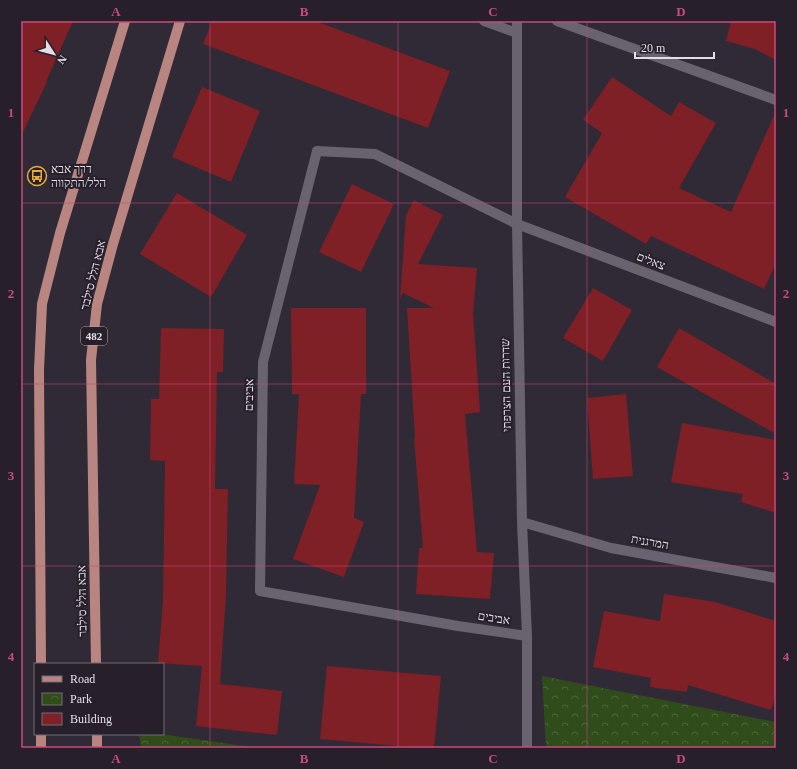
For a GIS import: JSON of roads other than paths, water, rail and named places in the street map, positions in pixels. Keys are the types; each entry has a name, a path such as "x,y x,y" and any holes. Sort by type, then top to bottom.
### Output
{"main road":[{"path":"41,663 39,370 42,304 60,234 125,21"},
{"name":"אבא הלל סילבר","path":"96,663 91,360 97,304 113,244 180,21"},
{"path":"41,735 41,748"},
{"path":"96,735 97,748"}],"street":[{"path":"484,21 517,33"},
{"name":"שדרות העם הצרפתי","path":"517,21 517,224 522,522 527,636 528,748"},
{"path":"557,21 776,100"},
{"name":"אביבים","path":"517,224 375,154 317,151 262,362 260,591 458,626 527,636"},
{"name":"צאלים","path":"517,224 776,322"},
{"name":"המרגנית","path":"522,522 611,548 776,578"}],"place":[{"name":"דרך אבא הלל/התקווה","path":"37,176"}]}
